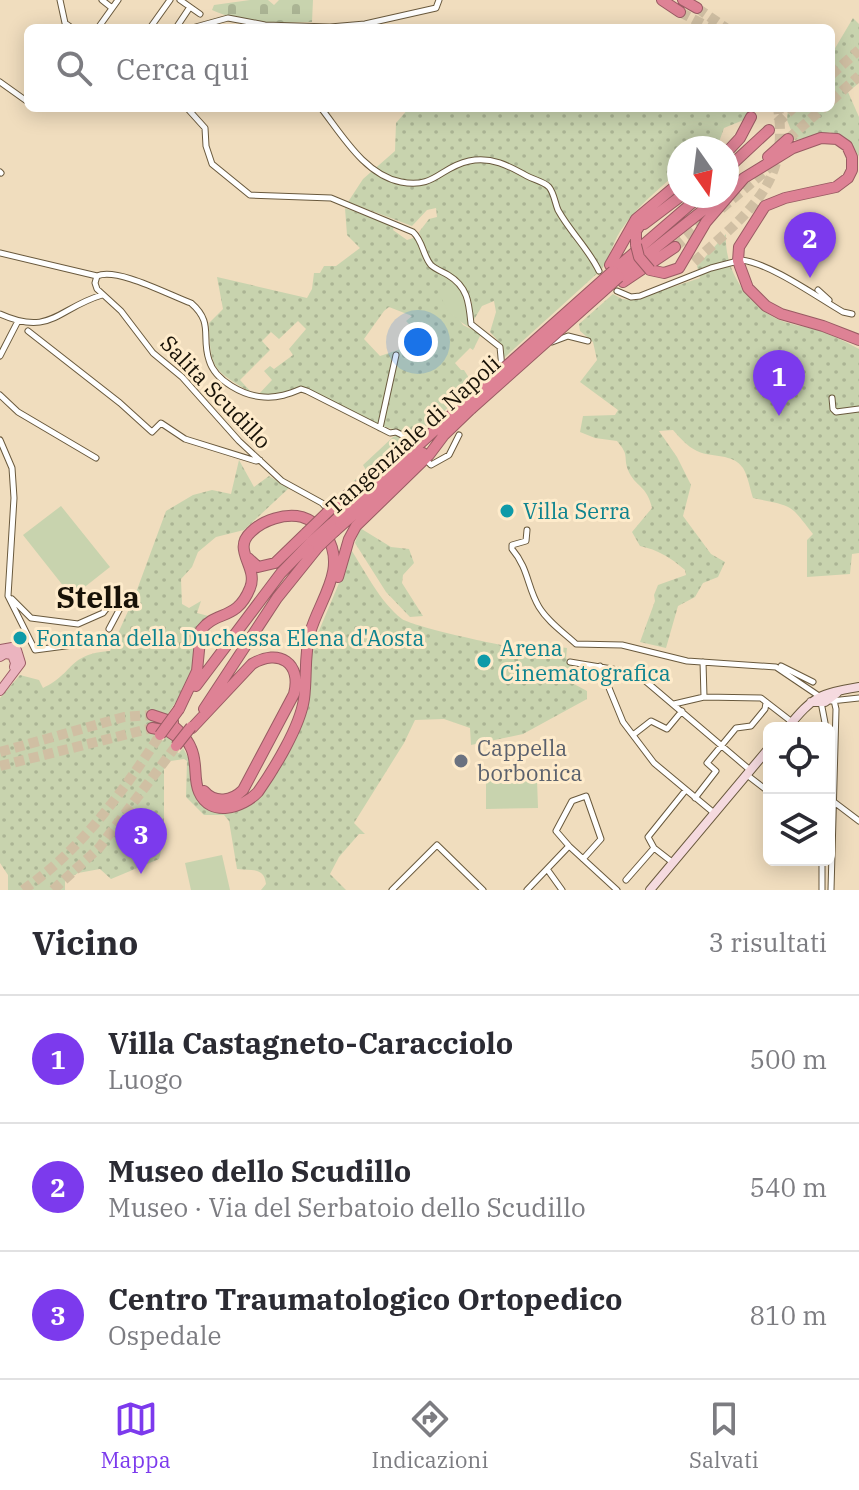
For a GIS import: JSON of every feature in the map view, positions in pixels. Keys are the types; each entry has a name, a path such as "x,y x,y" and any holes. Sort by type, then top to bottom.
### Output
{"highway":[{"path":"662,0 680,12"},
{"path":"683,0 697,8"},
{"path":"736,136 750,120 739,138"},
{"path":"739,151 768,130 739,158"},
{"path":"650,270 669,273 679,268 706,222 744,178 783,153 816,139 832,138 847,146 851,154 853,165 845,182 832,189 777,200 765,206 741,243 737,256 748,288 766,306 859,340"},
{"path":"739,182 788,139"},
{"path":"616,277 633,223 667,193"},
{"path":"667,204 646,222 637,235 636,245 641,261 650,270 670,276 694,262"},
{"path":"581,305 616,277 688,208"},
{"path":"581,305 705,208"},
{"path":"616,277 675,247"},
{"name":"Tangenziale di Napoli","path":"197,778 182,740 168,731 156,731 179,709 276,580 312,541 432,432 468,406 581,305"},
{"name":"Tangenziale di Napoli","path":"333,523 444,435 468,406"},
{"path":"152,715 176,723 191,737 200,758 203,788 209,796 231,798 243,790 299,698 305,639 327,583 331,562 322,535 313,526 300,520 284,519 265,525 250,536 246,545 247,556 253,564 268,566 312,541 337,503 432,432"},
{"path":"304,661 353,530 429,455 444,435"},
{"path":"166,720 190,746 201,796 216,807 238,806 254,797 300,714 310,631 332,579 333,556 326,535 317,524 303,517 286,516 263,523 246,537 243,551 252,573 250,588 236,610 209,622 201,630 197,671 179,709"},
{"name":"Tangenziale di Napoli","path":"192,727 312,541"},
{"path":"180,742 252,664 275,657 291,666 296,680 294,694 275,734"},
{"path":"214,693 233,673"}],"main road":[{"path":"0,649 12,647 17,650 21,663 0,691"},
{"path":"0,657 9,653 15,663 0,682"},
{"path":"792,722 810,702 859,687"},
{"path":"650,890 763,755"}],"street":[{"path":"60,0 66,24"},
{"path":"102,0 112,8"},
{"path":"101,24 118,0"},
{"path":"153,24 170,0"},
{"path":"180,0 200,14"},
{"path":"365,24 436,8 439,0"},
{"path":"179,24 190,7"},
{"path":"206,24 228,18 260,24"},
{"path":"0,82 24,99"},
{"path":"191,112 205,128 206,146 212,164 250,195 331,198 413,232 422,242 429,262 455,280 467,295 471,324 500,347 505,373 518,373 550,343 562,337 572,335 588,341"},
{"path":"324,112 363,161 402,183 427,183 449,169 477,159 503,163 541,182 551,191 559,213 599,271"},
{"path":"0,253 97,276 101,273 116,274 191,303 206,321 208,360 226,383 260,397 290,395 301,389 380,428 404,436"},
{"path":"616,277 631,297 640,296 711,268 738,261 756,264 843,312 856,315"},
{"name":"Salita Scudillo","path":"97,276 95,283 103,295 121,311 153,353 182,377 209,409 282,481 322,503 333,523"},
{"path":"818,290 856,315"},
{"path":"0,314 39,324 103,295"},
{"path":"0,356 18,321"},
{"path":"28,331 152,432 161,423 185,439 260,460"},
{"path":"380,428 396,355"},
{"path":"0,395 18,412 96,458"},
{"path":"832,398 836,412 859,409"},
{"path":"429,463 431,465 449,455 459,435"},
{"path":"0,440 12,468 14,498 8,596 35,650 88,643"},
{"path":"527,530 526,541 512,545 512,549 524,566 538,605 546,617 576,644 622,645 703,662 754,663 776,667 814,694 826,698 859,698"},
{"path":"8,596 31,618 78,624 103,613 117,595 123,595 123,606 109,629"},
{"path":"570,662 636,673 721,745 763,786"},
{"path":"703,662 704,697"},
{"path":"600,666 616,709 654,763 714,813"},
{"path":"603,675 608,667"},
{"path":"776,667 795,671 813,682"},
{"path":"674,704 704,697 755,697 786,722"},
{"path":"826,698 826,722"},
{"path":"826,698 836,713 833,794"},
{"path":"695,798 716,771 707,763 736,728 751,726 765,709 766,703"},
{"path":"633,735 651,721 667,729 682,711"},
{"path":"672,863 654,848 648,837 685,791"},
{"path":"583,859 601,839 586,796 572,801 556,831 569,846 583,859 617,890"},
{"path":"835,803 859,821"},
{"path":"392,890 437,845 483,890"},
{"path":"527,890 569,846"},
{"path":"626,880 654,848"},
{"path":"822,866 822,890"},
{"path":"831,890 832,866"},
{"path":"547,869 562,890"}],"green space":[{"path":"268,0 274,5 279,0 313,0 312,22 249,20 212,10 214,5"},
{"path":"853,18 859,24 859,83 848,92 859,117 859,156 848,140 830,132 795,140 787,120 788,112 835,112 835,48"},
{"path":"406,112 747,112 746,119 724,128 721,136 667,136 667,182 627,222 601,270 504,358 503,346 490,332 496,312 494,301 482,306 472,323 472,303 459,281 430,261 419,232 429,219 437,217 436,208 427,210 412,226 348,202 363,179 395,151 396,123"},
{"path":"345,208 394,226 393,230 407,240 416,237 428,263 452,280 453,315 463,325 481,334 473,350 470,348 455,363 464,370 474,386 330,506 328,504 366,470 363,465 393,437 397,435 402,439 405,436 398,430 383,427 383,402 379,425 300,386 285,393 258,395 272,380 264,371 270,366 274,369 293,355 289,349 306,329 298,321 279,339 271,332 262,341 270,350 240,380 252,393 216,367 209,323 223,309 217,277 307,298 314,273 320,273 324,266 336,266 360,248 347,235","holes":["389,307 412,316 406,321 413,328 409,331 413,336 398,350 380,356 364,339"]},
{"path":"726,234 726,247 733,271 738,283 754,303 780,320 818,330 859,349 859,553 852,554 850,574 807,577 807,540 813,534 794,511 753,498 745,471 734,460 697,451 673,430 659,431 691,485 683,516 711,554 725,562 718,577 703,583 695,597 678,606 666,648 640,642 658,585 686,575 685,570 664,555 640,546 632,532 652,508 644,490 628,470 621,446 617,441 580,432 583,416 615,415 618,410 580,382 597,360 593,342 580,331 579,324 613,294 633,300 700,278 697,266"},
{"path":"452,280 468,301 470,327 448,312 438,291"},
{"path":"239,460 254,487 269,476 289,488 244,530 216,537 198,552 192,567 181,579 182,604 189,608 201,601 197,613 212,617 205,621 193,677 154,734 163,741 169,733 176,738 169,748 179,753 183,748 190,761 194,795 209,810 225,814 236,812 253,804 262,795 307,710 310,652 342,576 350,548 380,595 394,612 410,623 514,647 567,648 566,658 574,668 574,684 587,691 587,699 523,734 471,745 470,728 444,719 415,720 354,823 365,834 359,834 339,857 330,874 346,890 261,890 266,884 262,874 256,870 237,869 229,821 224,815 204,815 186,797 187,761 184,759 164,762 164,840 159,859 111,879 100,869 78,873 65,881 65,890 8,890 8,875 0,863 0,698 20,675 39,680 43,688 78,660 110,651 134,598 166,511 193,495 212,490 231,494"},
{"path":"61,506 110,567 72,597 23,535"},
{"path":"360,528 391,547 409,549 414,563 403,575 402,583 423,616 410,617 386,592 355,543"},
{"path":"537,780 538,808 486,809 486,781"},
{"path":"222,855 230,890 191,890 185,863"}],"tunnel":[{"path":"697,8 720,24"},
{"path":"680,12 702,24"},
{"path":"835,71 859,50"},
{"path":"835,97 859,76"},
{"path":"694,262 731,229 760,196 777,158 778,112"},
{"path":"777,123 789,112"},
{"path":"788,139 818,112"},
{"path":"721,209 776,162"},
{"path":"675,247 705,222"},
{"path":"0,752 124,717 152,715"},
{"path":"0,766 152,728"},
{"path":"23,890 64,857 99,819 160,735"},
{"path":"53,890 99,848 176,746"}],"place":[{"name":"Museo dello Scudillo","path":"810,278"},
{"name":"Villa Castagneto-Caracciolo","path":"779,416"},
{"name":"Villa Serra","path":"507,511"},
{"name":"Fontana della Duchessa Elena d'Aosta","path":"20,638"},
{"name":"Arena Cinematografica","path":"484,661"},
{"name":"Cappella borbonica","path":"461,761"},
{"name":"Centro Traumatologico Ortopedico","path":"141,874"}],"district":[{"name":"Stella","path":"98,598"}]}
